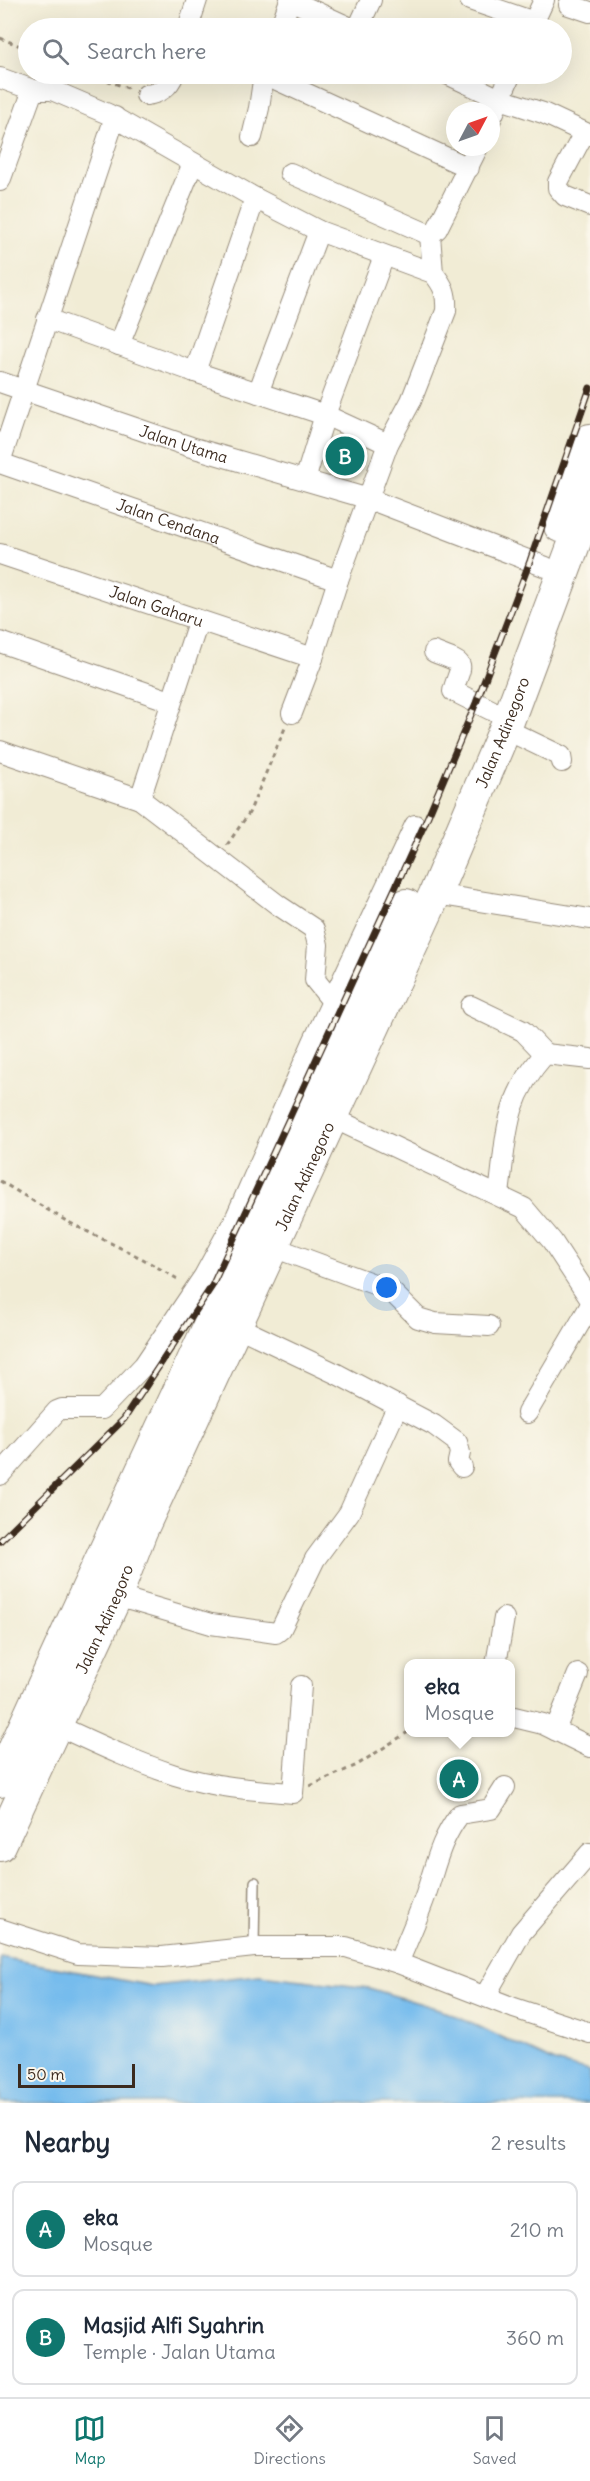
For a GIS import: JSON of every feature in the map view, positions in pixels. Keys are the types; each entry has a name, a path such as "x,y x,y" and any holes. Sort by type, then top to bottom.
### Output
{"highway":[{"name":"Jalan Adinegoro","path":"0,1781 149,1484 236,1326 435,894 498,720 546,567 590,440"},
{"name":"Jalan Adinegoro","path":"149,1484 325,1047 417,882 498,720 590,501"},
{"name":"Jalan Adinegoro","path":"0,1845 116,1596 129,1526"}],"street":[{"path":"191,18 197,0"},
{"path":"284,18 290,0 329,18"},
{"path":"363,18 371,0"},
{"path":"470,0 515,18"},
{"path":"536,18 544,0"},
{"path":"569,5 590,12"},
{"path":"0,78 33,90 52,90 115,117 255,198 320,231 433,273 442,284 447,295 446,311 411,401 388,444 292,713"},
{"path":"146,95 157,94 168,84"},
{"path":"252,137 260,108 263,84"},
{"path":"286,84 469,168"},
{"path":"468,84 500,99 543,112 587,134 558,182 558,188 565,196 590,206"},
{"path":"499,102 507,84"},
{"path":"0,181 33,90"},
{"path":"0,462 115,117"},
{"path":"430,235 437,229 474,156"},
{"path":"119,345 193,163"},
{"path":"290,173 430,235"},
{"path":"195,372 255,198"},
{"path":"258,393 320,231"},
{"path":"430,235 433,273"},
{"path":"305,480 325,415 384,256"},
{"path":"47,319 325,415 388,444"},
{"name":"Jalan Utama","path":"0,382 191,447 369,499 546,567"},
{"name":"Jalan Cendana","path":"0,462 338,580"},
{"name":"Jalan Gaharu","path":"0,554 198,622 313,658"},
{"path":"140,799 170,701 198,622"},
{"path":"0,642 170,701"},
{"path":"434,652 457,661 461,665 460,674 452,689 455,694 561,756 562,762"},
{"path":"0,751 140,799 278,905 314,929 318,945 315,981 332,1001"},
{"path":"0,1475 57,1411 62,1409 102,1410 144,1365 195,1290 325,1047 332,1001 415,825"},
{"path":"435,894 590,919"},
{"path":"471,1006 523,1031 544,1054 590,1059"},
{"path":"499,1194 508,1120 522,1083 544,1054"},
{"path":"333,1118 465,1181 499,1194 524,1208 552,1241 590,1299"},
{"path":"273,1247 390,1290 418,1318 435,1323 489,1326"},
{"path":"527,1413 590,1306"},
{"path":"236,1326 434,1425 457,1442 460,1453 458,1462 462,1467"},
{"path":"116,1596 211,1624 276,1634 281,1629 315,1558 350,1513 398,1405"},
{"path":"497,1659 504,1617"},
{"path":"555,1730 578,1674"},
{"path":"56,1725 176,1776 247,1790 293,1793 302,1686"},
{"path":"515,1717 543,1724 590,1747"},
{"path":"398,1963 418,1917 439,1849 450,1827 460,1814 491,1809 505,1787"},
{"path":"485,1996 521,1934 590,1853"},
{"path":"0,1929 78,1954 162,1957 255,1947 346,1947 398,1963 590,2033"}],"lane":[{"path":"255,1882 255,1947"}],"path":[{"path":"0,38 18,46"},
{"path":"117,84 146,95"},
{"path":"218,859 249,813 292,713"},
{"path":"0,1181 69,1222 143,1258 195,1290"},
{"path":"293,1793 357,1765 404,1735"}],"water":[{"path":"0,1957 153,1986 260,1975 369,1988 442,2010 555,2062 590,2071 590,2103 0,2103"}],"railway":[{"path":"0,1541 124,1419 212,1286 425,823 476,703 530,561 590,388"}],"place":[{"name":"Masjid Alfi Syahrin","path":"345,456"},
{"name":"eka","path":"459,1779"}]}
